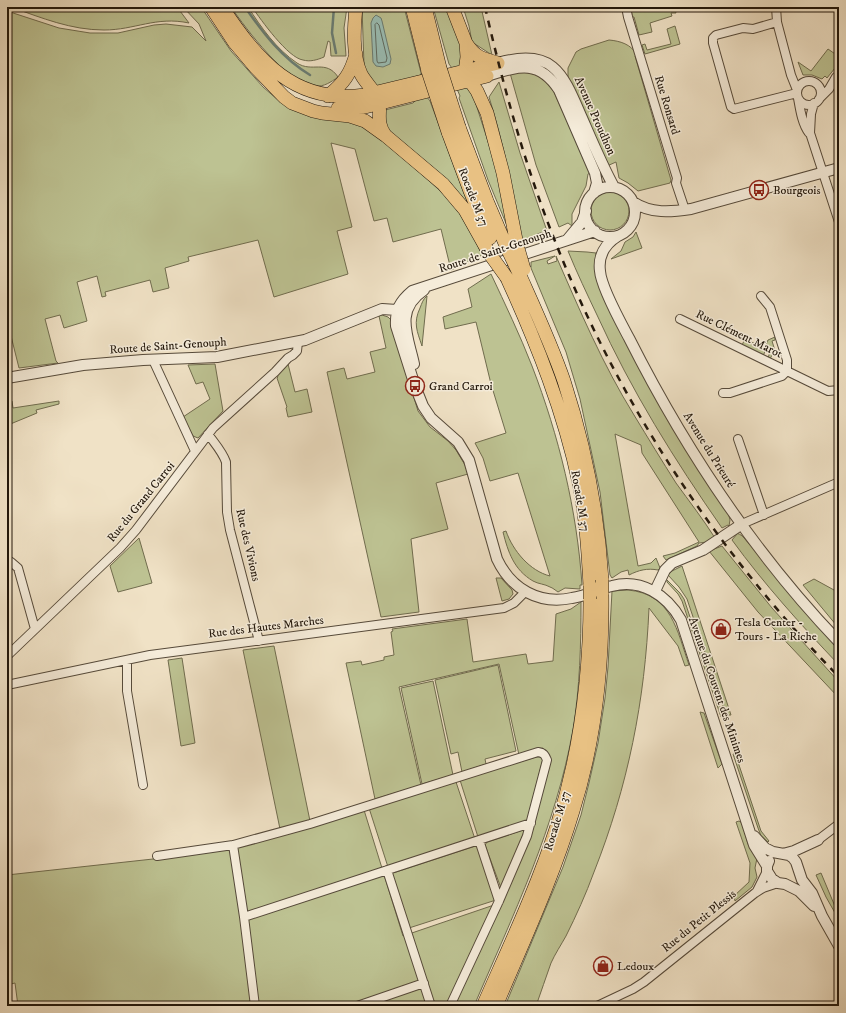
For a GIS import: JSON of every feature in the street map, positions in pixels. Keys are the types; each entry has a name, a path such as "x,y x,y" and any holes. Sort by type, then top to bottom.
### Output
{"highway":[{"path":"211,7 234,42 284,97 292,103 322,113 350,116 372,125 452,193 502,249 516,273"},
{"path":"222,7 252,48 276,72 297,86 328,96 377,98"},
{"path":"356,7 354,25 356,54 361,72 377,98 379,124 381,130 386,136"},
{"name":"Rocade M 37","path":"412,7 454,130 482,187 502,249 516,273 554,354 566,388 589,476 597,524 598,586 602,622 600,673 591,736 574,810 551,876 496,1006"},
{"name":"Rocade M 37","path":"425,7 434,69"},
{"path":"452,7 466,43 475,55 498,63"},
{"path":"466,43 468,76 487,113"},
{"path":"328,96 344,81 354,62 356,54"},
{"path":"272,84 297,99 310,104 325,107 355,108 377,98 468,76 498,63"},
{"path":"468,76 487,76 484,94 487,113 503,173 502,249"},
{"name":"Rocade M 37","path":"483,1006 540,872 557,826 564,801 577,745 588,670 590,599 598,586 588,553 582,505 567,435 516,273"}],"street":[{"name":"Rue Ronsard","path":"626,7 685,210"},
{"path":"776,7 777,22 791,75 798,94 805,127 810,133"},
{"path":"777,22 753,29 743,28 716,35 713,38 713,43 733,108 737,110 798,94"},
{"name":"Avenue Proudhon","path":"498,63 517,58 536,59 548,64 561,75 568,86 604,169 614,187"},
{"path":"789,65 798,77 806,82 816,84 825,83 837,75"},
{"name":"Avenue Proudhon","path":"487,76 521,67 537,70 547,75 559,90 595,173 597,183 594,193"},
{"path":"806,82 800,85 798,94 805,104 811,105 829,89 837,75"},
{"path":"816,84 820,90 811,114 810,133 839,222"},
{"path":"618,236 608,237 596,232 588,224 586,211 588,201 594,193 601,189 614,187 624,191 633,202 642,207 656,211 685,210 839,168"},
{"path":"633,202 636,212 633,223"},
{"name":"Route de Saint-Genouph","path":"568,240 582,222 586,211"},
{"path":"603,250 611,240 626,231 633,223 656,211"},
{"name":"Route de Saint-Genouph","path":"7,378 83,365 217,357 298,342 312,338 382,309 401,312 402,301 412,291 596,232"},
{"name":"Avenue du Prieuré","path":"596,232 603,250 600,275 648,376 705,470 742,524 795,592 839,642"},
{"name":"Rue Clément Marot","path":"723,393 730,393 782,376 787,371 787,360 770,307 761,296"},
{"name":"Avenue du Couvent des Minimes","path":"401,312 396,326 423,406 431,418 458,442 467,455 472,468 497,559 506,574 518,588 542,598 561,600 573,598 625,584 640,586 655,592 675,609 680,620 754,845 772,879 802,893 822,916"},
{"name":"Rue Clément Marot","path":"680,319 828,391 839,390"},
{"name":"Rue du Grand Carroi","path":"7,656 102,566 136,530 176,479 208,434 297,351 298,342"},
{"path":"286,344 289,351 288,358"},
{"path":"153,360 195,451"},
{"name":"Rue des Vivions","path":"208,434 224,454 226,462 227,512 258,641"},
{"path":"738,439 764,515"},
{"path":"655,592 667,568 672,563 703,550 752,519 839,482"},
{"path":"11,562 18,568 35,629"},
{"name":"Rue des Hautes Marches","path":"7,685 150,655 504,608 517,601 525,592"},
{"path":"127,660 127,691 142,785"},
{"path":"157,856 233,845 310,824 538,752 545,754 546,760 527,836 499,901 450,1006"},
{"path":"244,917 531,823"},
{"path":"781,884 789,882 794,877 797,866 804,853 839,824"},
{"name":"Avenue du Couvent des Minimes","path":"750,830 765,848 780,854 789,855 793,858 802,880 812,893 822,916 839,946"},
{"path":"479,840 499,901"},
{"path":"767,869 772,857 794,851 818,840"},
{"path":"233,845 255,1006"},
{"name":"Rue du Petit Plessis","path":"755,893 761,885 767,869"},
{"path":"387,870 431,1006"},
{"name":"Rue du Petit Plessis","path":"597,1006 633,989 644,982 755,893 763,888 781,884"},
{"path":"357,1006 424,983"}],"green space":[{"path":"11,7 177,7 189,23 166,21 104,30 80,28 57,23"},
{"path":"183,7 201,7 231,51 263,87 278,100 296,111 348,120 368,129 446,196 460,214 482,255 451,270 441,229 393,242 387,218 374,221 355,149 331,143 352,227 337,231 348,274 274,297 258,240 188,257 189,261 165,268 169,288 153,292 150,280 105,292 106,296 102,297 97,276 77,282 87,321 64,328 60,315 45,319 56,361 58,363 19,368 10,332 7,333 7,11 59,28 90,33 118,33 154,25 166,24 192,27 206,41 199,24"},
{"path":"231,7 248,7 264,30 282,51 297,63 308,67 324,67 329,69 338,77 327,84 315,86 304,83 292,76 268,54"},
{"path":"252,7 347,7 344,28 346,56 331,56 330,42 328,41 324,57 308,61 297,58 275,38"},
{"path":"362,7 404,7 421,75 375,88 368,81 364,65"},
{"path":"433,7 448,7 462,47 461,66 452,68 449,64"},
{"path":"463,7 481,7 492,55 472,42"},
{"path":"631,7 674,7 676,13 671,13 672,16 650,23 652,32 639,35 634,17 632,17"},
{"path":"675,26 680,44 645,54 642,45 645,44 647,50 671,44 667,29"},
{"path":"609,40 625,44 632,48 637,55 635,56 671,180 670,183 638,191 619,178 616,162 607,166 568,79 568,68 576,52"},
{"path":"828,49 838,56 839,63 827,78 825,76 822,79 812,75 803,75 798,62 811,71"},
{"path":"516,71 534,74 542,78 554,92 590,173 588,174 586,186 572,214 572,226 568,223 559,227 536,165 510,73"},
{"path":"499,82 520,153 547,231 537,234 536,236 548,237 527,244 522,241 504,151 489,97"},
{"path":"467,86 473,95 501,182 510,233 488,180 459,98 460,96 457,89"},
{"path":"427,97 430,101 467,201 464,202 386,127 385,110 413,103 416,100"},
{"path":"606,192 614,192 624,197 628,204 628,218 624,225 614,230 606,230 596,225 594,222 591,215 591,207 596,197 599,195"},
{"path":"636,232 642,248 611,259 621,251 625,242 633,237"},
{"path":"568,251 596,253 595,271 728,512 730,520 729,526 728,525 722,528 671,451 639,398 610,343"},
{"path":"555,256 547,261 548,264 557,261 556,256 592,337 612,377 676,483 715,538 707,542 699,543 697,546 666,560 663,556 675,553 699,542 642,453 641,445 615,434 638,566 651,563 656,558 660,568 658,570 643,570 629,575 628,570 621,572 612,578 610,575 600,492 580,399 566,352 531,268 531,262"},
{"path":"491,274 532,366 542,392 558,446 576,529 582,585 580,585 580,589 565,588 558,592 553,588 537,583 526,577 516,566 507,547 503,532 506,531 513,546 523,559 536,570 550,576 518,473 490,481 483,458 475,443 506,433 491,384 476,322 445,329 443,317 472,307 468,289"},
{"path":"427,296 422,346 416,323 424,298"},
{"path":"382,315 388,317 392,321 418,411 430,427 448,441 456,450 465,465 468,474 436,483 448,529 411,539 419,612 381,617 327,372 344,368 347,379 375,372 370,352 386,348 379,316"},
{"path":"775,337 775,340 772,341 776,354 772,355 770,359 768,358 771,349 767,347 763,356 742,345 745,339 764,348 768,340"},
{"path":"215,364 223,411 198,438 193,436 183,417 210,399 203,382 196,384 188,365"},
{"path":"288,364 295,392 307,389 312,412 288,417 287,407 277,375"},
{"path":"7,401 12,401 13,408 59,401 59,404 36,410 37,413 8,425"},
{"path":"736,533 742,536 752,547 755,548 819,627 839,648 839,665 783,604 744,556 732,540 737,534"},
{"path":"139,538 152,583 118,592 110,566"},
{"path":"722,546 772,608 839,682 839,698 758,612 709,551"},
{"path":"682,566 731,715 726,715 687,599 668,575 672,571"},
{"path":"496,578 501,578 512,590 513,594 509,599 502,601"},
{"path":"814,579 834,590 837,585 839,586 839,623 837,626 803,585"},
{"path":"667,580 684,599 723,716 721,717 682,601"},
{"path":"628,590 643,593 654,599 663,607 676,627 689,665 685,666 678,646 649,608 644,676 633,743 606,840 581,905 551,963 536,1006 505,1006 563,867 581,815 598,743 605,698 612,591"},
{"path":"581,602 580,666 573,729 556,801 532,870 474,1006 452,1006 485,939 550,758 543,748 519,755 499,664 399,687 421,785 375,799 346,663 361,661 362,665 384,660 384,657 394,655 391,632 393,631 392,629 467,619 473,662 526,654 528,664 553,661 556,614 571,609"},
{"path":"274,646 310,821 280,829 243,650"},
{"path":"182,658 195,743 181,746 168,660"},
{"path":"498,665 516,751 485,759 486,764 462,772 458,752 451,754 435,680"},
{"path":"433,681 453,775 422,784 401,688"},
{"path":"700,712 704,713 722,764 718,768"},
{"path":"735,753 761,831 769,841 768,842 761,836 758,828 733,754"},
{"path":"536,757 541,757 543,759 527,821 478,837 460,780"},
{"path":"456,782 475,839 388,867 369,808"},
{"path":"364,810 403,936 494,905 446,1006 18,1006 15,983 7,985 7,875 153,859 223,849"},
{"path":"739,821 742,823 748,844 757,858 755,868 757,877 752,887 735,901 734,896 749,882 750,863 736,822"},
{"path":"526,829 501,888 485,845 487,842"},
{"path":"475,846 479,847 496,900 409,928 392,875 393,873"},
{"path":"821,873 839,916 839,920 816,875"}],"water":[{"path":"376,15 381,18 391,59 390,64 383,67 376,66 373,62 371,23"}],"waterway":[{"path":"245,7 282,53 310,75"},
{"path":"334,7 332,33 336,53"}],"railway":[{"path":"485,7 523,152 542,208 579,297 607,357 639,415 711,526 751,578 794,629 839,677"}],"place":[{"name":"Bourgeois","path":"759,190"},
{"name":"Grand Carroi","path":"415,386"},
{"name":"Tesla Center - Tours - La Riche","path":"721,629"},
{"name":"Ledoux","path":"603,966"}]}
